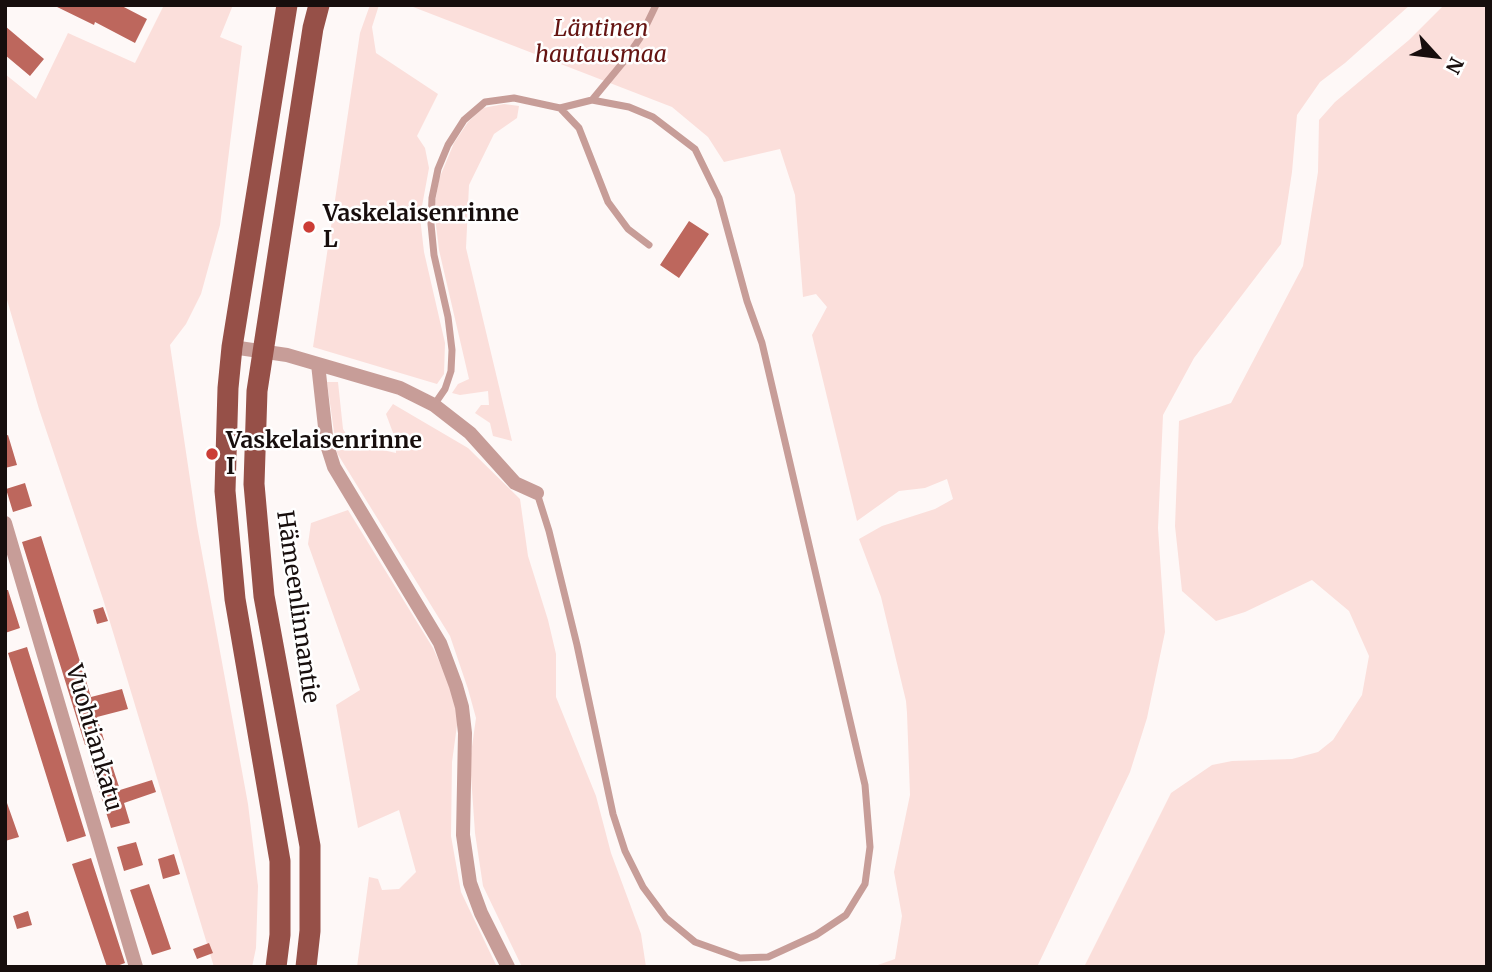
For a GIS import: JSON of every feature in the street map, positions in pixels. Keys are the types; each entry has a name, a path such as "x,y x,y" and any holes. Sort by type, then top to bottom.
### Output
{"main road":[{"path":"276,967 280,935 280,861 235,599 225,491 232,347 288,5"},
{"name":"Hämeenlinnantie","path":"306,967 310,931 310,846 264,596 254,484 257,391 313,28 319,5"}],"street":[{"path":"232,347 263,350 400,388 434,405 470,433 515,483 537,493"},
{"path":"318,364 327,445 334,467 440,643 456,686 465,733 463,835 470,883 481,913 508,967"},
{"name":"Vuohtiankatu","path":"5,523 136,967"}],"lane":[{"path":"592,100 640,38 656,5"},
{"path":"434,405 445,389 451,371 452,349 434,255 432,198 438,169 448,145 464,120 485,102 514,98 560,108 592,100 629,107 653,117 695,149 719,198 737,256 747,301 762,343 865,785 870,847 864,884 846,915 816,935 768,957 740,958 695,942 666,918 643,887 625,851 613,814 578,645 537,493"},
{"path":"560,108 579,128 608,202 628,229 649,245"}],"green space":[{"path":"164,5 233,5 220,37 242,46 220,225 201,294 186,324 170,345 197,526 248,804 258,886 256,948 252,967 214,967 103,599 39,409 5,293 5,74 36,99 68,33 135,63"},
{"path":"370,5 379,5 372,27 376,53 438,94 417,136 425,148 429,168 420,217 424,252 445,343 444,374 437,384 313,347 360,33"},
{"name":"Läntinen hautausmaa","path":"408,5 1410,5 1320,82 1297,115 1281,244 1194,358 1163,415 1158,528 1165,632 1147,718 1130,772 1037,967 872,967 895,959 902,916 894,872 910,795 906,701 881,597 859,539 882,526 935,509 953,499 947,479 925,488 899,491 857,521 812,335 827,307 816,294 803,297 795,195 780,149 724,162 708,137 672,107"},
{"path":"1444,5 1487,5 1487,967 1084,967 1171,793 1212,765 1232,761 1292,759 1318,752 1333,740 1362,695 1369,656 1349,611 1312,580 1245,612 1216,621 1182,591 1175,526 1179,421 1231,403 1303,266 1318,172 1319,120 1335,102 1409,40"},
{"path":"504,104 519,106 517,118 494,134 469,185 466,248 512,441 493,436 490,423 475,413 481,405 489,405 488,391 460,395 452,393 458,384 469,379 439,250 434,209 439,179 454,143 468,122 483,108"},
{"path":"327,382 338,382 343,429 352,443 396,453 396,441 386,414 393,404 468,448 520,499 528,556 556,654 556,697 596,796 611,853 641,934 646,967 522,967 483,886 475,833 470,761 476,718 468,689 450,636 337,453"},
{"path":"348,510 433,648 455,696 458,718 452,762 451,836 461,892 497,967 357,967 369,877 378,879 382,890 399,889 416,872 399,810 358,828 336,705 360,690 308,544 311,523"}],"building":[{"path":"53,5 120,5 147,19 135,43 95,22 94,25"},
{"path":"5,26 44,59 30,76 5,55"},
{"path":"689,221 709,234 679,278 660,265"},
{"path":"8,435 17,465 5,468 5,436"},
{"path":"25,483 32,506 13,512 6,489"},
{"path":"41,536 91,697 122,689 128,709 97,717 104,740 85,745 22,542"},
{"path":"5,590 8,590 20,628 5,633"},
{"path":"103,607 108,621 97,624 93,610"},
{"path":"27,647 86,836 67,842 8,653"},
{"path":"110,759 120,790 152,780 156,792 124,803 130,823 111,828 91,765"},
{"path":"5,803 19,837 5,841"},
{"path":"136,842 143,865 124,871 117,847"},
{"path":"174,854 180,874 163,879 158,859"},
{"path":"91,858 125,963 114,967 107,967 72,864"},
{"path":"149,884 171,949 152,955 130,890"},
{"path":"28,911 32,925 17,929 13,916"},
{"path":"209,943 213,953 197,959 193,949"}],"place":[{"name":"Vaskelaisenrinne L","path":"309,227"},
{"name":"Vaskelaisenrinne I","path":"212,454"}]}
